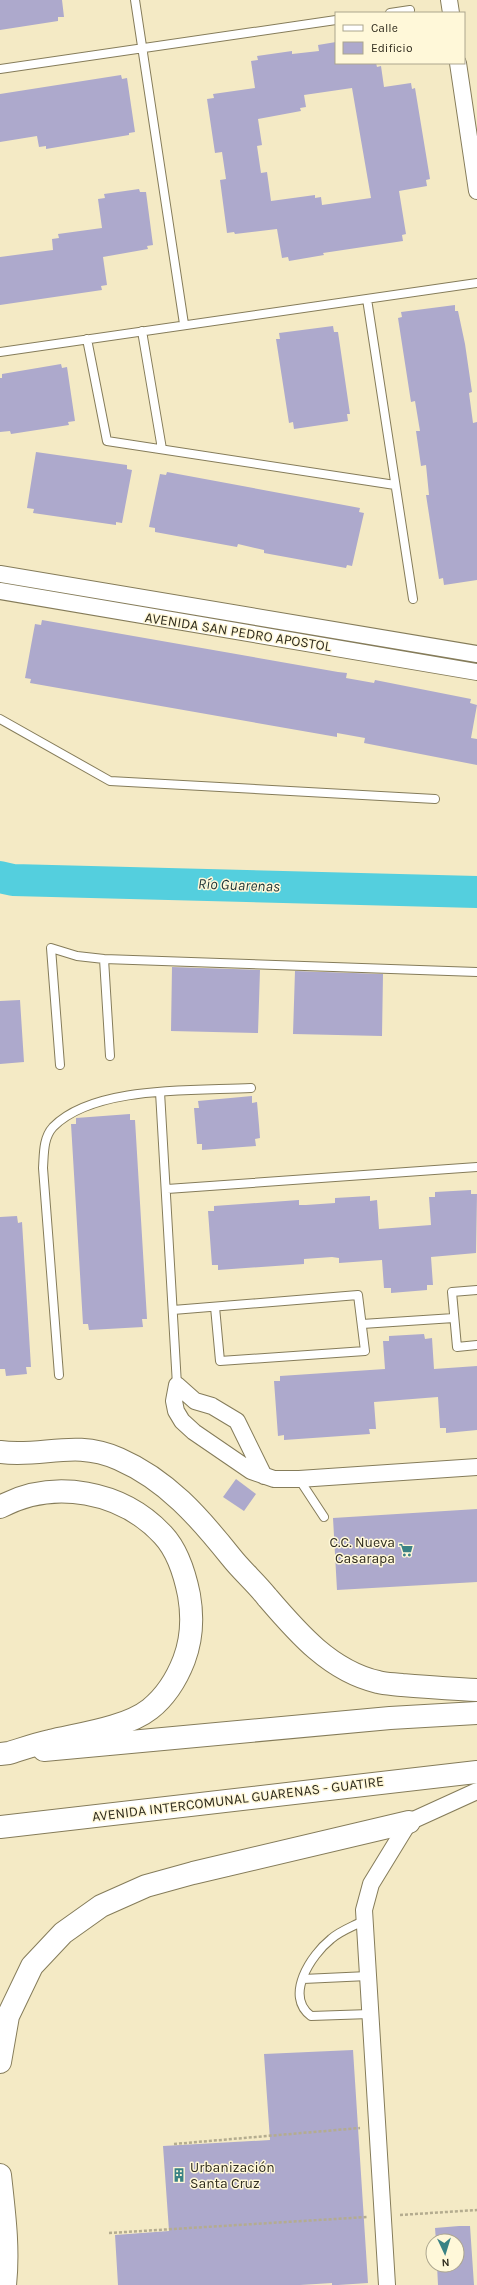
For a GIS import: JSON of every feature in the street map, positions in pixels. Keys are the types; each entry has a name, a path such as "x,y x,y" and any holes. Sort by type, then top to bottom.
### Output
{"main road":[{"path":"0,1452 37,1452 66,1448 93,1449 118,1458 142,1470 183,1501 216,1536 231,1557 297,1632 336,1663 378,1682 477,1690"},
{"path":"0,1507 30,1495 74,1492 90,1493 129,1508 164,1536 177,1557 186,1578 192,1625 189,1647 180,1669 167,1692 150,1710 124,1722 5,1754"},
{"path":"5,1754 390,1718 477,1713"},
{"name":"AVENIDA INTERCOMUNAL GUARENAS - GUATIRE","path":"0,1827 477,1772"},
{"path":"0,2062 8,2016 32,1966 63,1933 101,1906 146,1886 193,1873 409,1822"},
{"path":"0,2175 6,2236 7,2263 5,2285"}],"street":[{"path":"449,0 451,12"},
{"path":"458,64 477,191"},
{"name":"AVENIDA SAN PEDRO APOSTOL","path":"0,574 477,654"},
{"name":"AVENIDA SAN PEDRO APOSTOL","path":"0,591 477,672"},
{"path":"264,1476 237,1421 212,1406 195,1400 177,1386 174,1400 182,1421 251,1471 264,1476 282,1480 299,1480 477,1467"},
{"path":"387,2285 368,1976 363,1921 367,1897 371,1884 409,1822 477,1791"}],"lane":[{"path":"135,0 184,324"},
{"path":"397,12 410,10"},
{"path":"0,69 142,47 335,20"},
{"path":"0,352 184,324 477,283"},
{"path":"367,299 413,599"},
{"path":"142,331 162,449"},
{"path":"87,339 107,441 395,485"},
{"path":"0,719 110,781 435,799"},
{"path":"60,1065 51,948 77,956 104,959 477,972"},
{"path":"104,959 110,1056"},
{"path":"59,1375 43,1168 44,1145 52,1128 72,1112 100,1101 160,1092 251,1088"},
{"path":"160,1092 167,1190 177,1386"},
{"path":"167,1190 477,1167"},
{"path":"477,1290 452,1292 457,1347 477,1345"},
{"path":"173,1310 358,1295 364,1351 220,1361 215,1307"},
{"path":"362,1324 454,1318"},
{"path":"299,1480 324,1517"},
{"path":"363,1921 330,1940 315,1956 303,1979 299,1995 300,2002 311,2016 370,2014"},
{"path":"303,1979 368,1976"}],"path":[{"path":"174,2144 377,2127"},
{"path":"109,2233 477,2210"}],"building":[{"path":"0,0 62,0 64,17 58,17 58,21 0,30"},
{"path":"335,42 335,64 376,64 377,67 381,66 384,87 411,83 412,89 415,88 430,179 426,180 427,186 399,191 406,234 402,235 403,241 323,253 324,255 289,261 288,257 282,258 277,229 235,234 234,232 227,233 220,180 226,179 222,152 215,153 207,99 214,98 213,94 255,88 251,61 258,60 257,56 292,51 292,54 319,51 318,45","holes":["352,88 371,198 322,205 321,197 315,198 315,195 271,201 267,172 261,173 257,146 262,145 258,119 301,111 300,108 306,107 304,95"]},
{"path":"121,75 122,79 127,78 135,132 129,133 129,135 46,149 46,146 39,147 37,136 0,142 0,94"},
{"path":"139,189 140,192 146,192 153,245 147,246 148,249 103,257 107,285 101,286 102,290 0,305 0,257 53,250 52,239 59,238 58,234 102,228 98,199 105,198 104,194"},
{"path":"455,305 455,311 458,311 465,344 472,392 469,393 473,423 477,422 477,580 444,585 443,578 439,579 426,495 429,495 426,465 421,466 416,431 420,431 415,401 411,402 398,318 402,317 401,312"},
{"path":"333,326 334,332 338,332 350,414 347,414 348,421 294,429 293,422 289,423 276,339 280,339 279,333"},
{"path":"61,364 62,368 67,367 75,421 68,422 69,425 11,434 10,431 0,432 0,378 2,378 2,374"},
{"path":"36,452 127,465 127,469 132,470 122,523 116,522 116,525 33,513 34,509 27,508"},
{"path":"167,472 360,508 359,512 364,513 352,566 347,565 346,568 264,553 264,550 238,544 237,547 155,532 155,528 149,527 160,474 166,475"},
{"path":"42,620 347,673 346,678 374,683 375,680 471,699 470,703 477,705 471,738 477,739 477,765 364,743 365,738 337,733 337,737 30,683 31,679 25,678 35,624 41,625"},
{"path":"172,967 260,970 258,1033 171,1031"},
{"path":"295,971 383,974 382,1036 293,1034"},
{"path":"20,1000 24,1062 0,1064 0,1001"},
{"path":"252,1096 252,1103 257,1102 259,1125 260,1138 255,1139 256,1146 202,1150 202,1144 197,1144 194,1108 199,1108 198,1101"},
{"path":"130,1114 130,1120 135,1120 147,1319 142,1319 143,1327 89,1330 88,1324 83,1324 71,1124 76,1124 76,1118"},
{"path":"471,1190 471,1194 477,1194 476,1253 431,1257 433,1285 427,1285 427,1290 391,1293 391,1288 384,1288 382,1260 339,1263 339,1258 332,1257 304,1259 304,1264 218,1270 218,1265 212,1265 208,1211 214,1211 214,1206 299,1200 299,1205 306,1205 335,1203 335,1198 370,1196 370,1201 377,1200 379,1229 431,1225 429,1197 435,1197 435,1192"},
{"path":"17,1216 18,1223 22,1222 31,1367 26,1367 27,1374 6,1376 5,1369 0,1369 0,1217"},
{"path":"424,1334 425,1339 432,1338 434,1369 477,1366 477,1430 446,1433 446,1428 440,1428 438,1397 374,1402 376,1429 369,1429 370,1434 284,1440 284,1435 278,1436 274,1381 280,1381 280,1376 385,1369 383,1341 389,1341 389,1336"},
{"path":"236,1479 256,1494 244,1511 223,1497"},
{"name":"C.C. Nueva Casarapa","path":"477,1509 477,1582 337,1590 333,1518"},
{"path":"353,2050 368,2283 338,2285 332,2285 332,2283 300,2285 118,2285 115,2235 169,2231 163,2146 270,2140 264,2054"},
{"path":"470,2226 474,2285 438,2285 437,2273 465,2273 465,2233 435,2233 435,2228"}],"waterway":[{"name":"Río Guarenas","path":"0,877 13,880 477,892"}],"place":[{"name":"C.C. Nueva Casarapa","path":"406,1550"},
{"name":"Urbanización Santa Cruz","path":"179,2175"}]}
